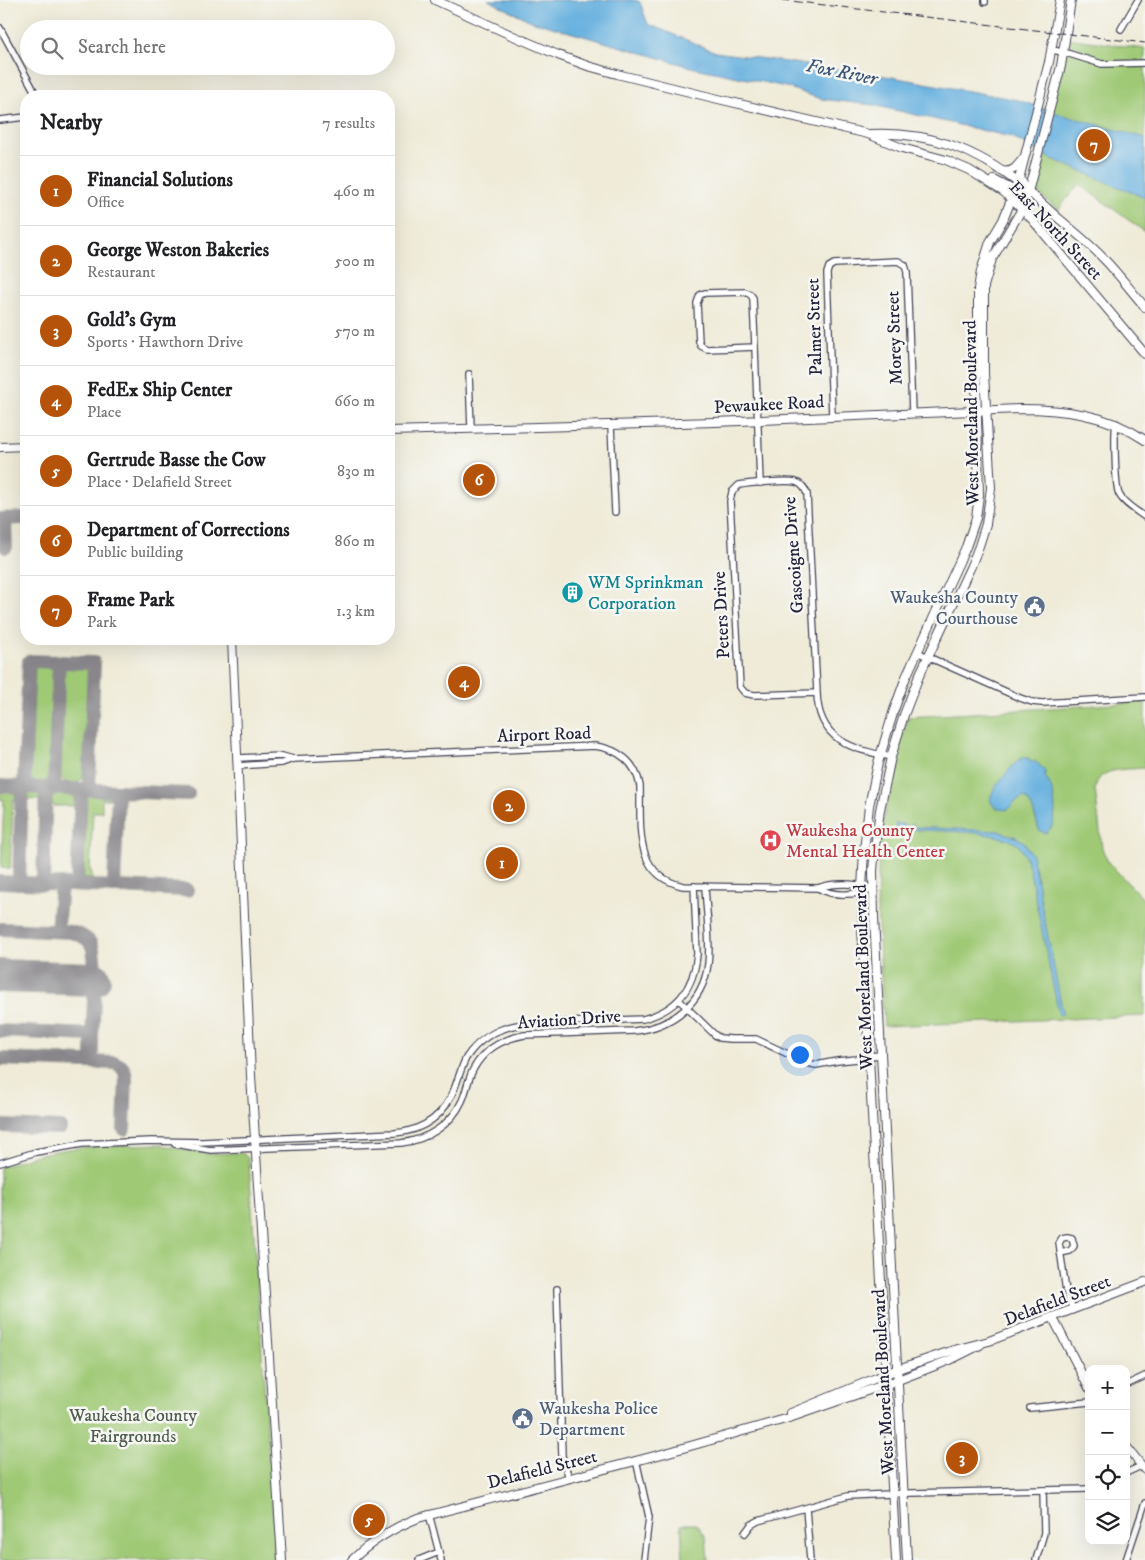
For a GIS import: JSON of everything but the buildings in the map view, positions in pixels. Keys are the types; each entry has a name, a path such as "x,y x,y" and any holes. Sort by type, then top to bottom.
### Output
{"street":[{"name":"East North Street","path":"435,0 558,55 624,76 868,134 902,148 946,160 969,170 993,184 1019,191"},
{"path":"1001,171 1013,171 1031,155 1044,106 1044,81 1052,50 1060,0 1070,1 1063,52 1044,106 1031,155 1019,191"},
{"path":"1121,29 1138,0"},
{"path":"0,28 20,65"},
{"path":"1052,50 1102,64 1145,63"},
{"path":"26,75 34,90"},
{"path":"0,120 20,118"},
{"name":"East North Street","path":"868,134 905,134 953,145 982,159 1001,171 1019,191 1022,209 1145,354"},
{"name":"West Moreland Boulevard","path":"896,1560 864,950 862,889 864,845 869,806 880,754 901,692 966,547 977,510 979,495 976,410 978,289 981,270 990,242 1019,191 1031,155"},
{"path":"933,156 950,156 1019,191 1104,258 1145,307"},
{"name":"West Moreland Boulevard","path":"907,1560 875,950 873,889 875,847 880,810 891,757 911,696 980,546 988,512 991,488 984,374 984,286 992,259 1022,209 1019,191"},
{"name":"Morey Street","path":"828,267 834,264 898,261 904,264 907,272 912,413"},
{"name":"Palmer Street","path":"828,267 832,416"},
{"name":"Gascoigne Drive","path":"755,347 707,349 701,346 699,342 698,303 700,295 705,293 745,292 753,298 755,347 758,421 760,483 796,482 804,487 807,494 816,693 822,721 834,736 848,745 891,757"},
{"path":"469,374 471,428"},
{"name":"Pewaukee Road","path":"395,431 540,426 611,426 1036,409 1068,412 1103,419 1133,431 1145,440"},
{"path":"1116,423 1117,490 1123,500 1145,517"},
{"path":"611,426 615,512"},
{"path":"0,447 20,446"},
{"path":"978,449 989,449"},
{"name":"Peters Drive","path":"760,483 739,485 733,490 730,497 740,687 745,693 754,696 816,693"},
{"path":"977,510 988,512"},
{"path":"232,645 254,1139 282,1560"},
{"path":"918,652 1032,702 1145,697"},
{"path":"901,692 911,696"},
{"name":"Airport Road","path":"238,762 282,756 293,759 595,746 610,749 625,758 637,777 640,786 643,846 649,864 656,873 668,881 683,886 818,888 827,885 873,889"},
{"path":"864,845 875,847"},
{"name":"Aviation Drive","path":"0,1163 36,1152 65,1146 163,1141 202,1142 402,1132 420,1127 436,1117 447,1105 470,1053 480,1042 495,1032 514,1025 643,1018 661,1013 679,1000 687,990 694,973 697,954 694,886"},
{"name":"Aviation Drive","path":"163,1141 205,1150 255,1150 405,1143 423,1138 440,1129 453,1116 473,1069 485,1053 500,1042 524,1035 634,1030 654,1027 672,1020 686,1008 694,1000 703,982 708,963 705,886"},
{"path":"697,943 708,942"},
{"path":"864,950 875,950"},
{"path":"679,1000 714,1035 720,1038 756,1039 807,1063 816,1065 881,1055"},
{"path":"580,1022 581,1033"},
{"path":"550,1023 550,1034"},
{"path":"464,1064 473,1069"},
{"path":"873,1120 884,1120"},
{"path":"428,1123 440,1129"},
{"path":"314,1136 314,1147"},
{"path":"875,1174 887,1173"},
{"path":"879,1236 890,1235"},
{"path":"1060,1253 1066,1291 1073,1310"},
{"name":"Delafield Street","path":"860,1389 898,1369 948,1356 980,1345 1145,1282"},
{"path":"557,1289 562,1446 564,1466 569,1478"},
{"path":"882,1299 894,1298"},
{"path":"1053,1318 1085,1380"},
{"path":"884,1327 895,1327"},
{"name":"Delafield Street","path":"352,1560 385,1534 429,1514 710,1441 778,1420 860,1389 898,1380 926,1369 948,1356"},
{"path":"923,1361 926,1369"},
{"path":"1130,1383 1145,1376"},
{"path":"1030,1408 1085,1402"},
{"path":"888,1416 900,1415"},
{"path":"1130,1451 1143,1468 1130,1472"},
{"path":"890,1453 902,1453"},
{"path":"636,1460 649,1517 644,1560"},
{"path":"745,1533 753,1523 848,1496 1085,1488"},
{"path":"1036,1560 1044,1533 1043,1490"},
{"path":"1126,1560 1145,1503"},
{"path":"806,1508 810,1560"},
{"path":"429,1514 441,1560"},
{"path":"419,1560 439,1552"}],"green space":[{"path":"1068,38 1145,49 1145,232 1079,184 1058,210 1035,190"},
{"path":"35,664 52,665 56,670 52,771 49,779 42,782 33,780 28,771 32,668"},
{"path":"67,665 85,666 89,672 86,773 79,781 71,784 63,780 58,771 62,669"},
{"path":"1145,702 1145,768 1122,769 1107,773 1097,782 1095,789 1102,848 1108,862 1145,901 1145,1016 884,1026 877,908 879,847 892,773 908,717"},
{"path":"3,790 16,791 19,795 17,799 13,800 10,869 1,868 4,800 0,799 0,792"},
{"path":"30,791 39,792 40,800 26,799 25,795"},
{"path":"58,791 78,792 79,806 54,806 52,798"},
{"path":"85,792 112,793 114,796 114,799 102,799 102,812 93,812 90,871 92,872 92,879 80,878"},
{"name":"Waukesha County Fairgrounds","path":"157,1144 207,1154 240,1153 245,1155 249,1161 276,1560 0,1560 0,1167 42,1154 68,1149"},
{"path":"681,1524 697,1524 706,1537 708,1560 683,1560"}],"water":[{"name":"Fox River","path":"488,0 635,0 640,2 648,24 716,52 892,77 1018,100 1145,138 1145,198 1052,159 1011,137 873,105 821,99 786,87 695,68 531,21"},
{"path":"1022,758 1029,758 1032,762 1034,761 1045,772 1045,777 1049,782 1054,797 1055,815 1053,823 1045,833 1039,830 1032,809 1025,797 1016,801 1007,810 998,808 991,801 993,791"},
{"path":"895,823 908,827 912,824 914,827 998,831 1024,842 1032,855 1063,1014 1059,1015 1029,867 1024,853 1019,846 1011,841 983,834 896,829"}],"taxiway":[{"path":"0,519 20,518"},
{"path":"5,519 6,547"},
{"path":"24,787 29,661 94,663 89,789"},
{"path":"54,788 59,662"},
{"path":"0,786 188,794"},
{"path":"19,883 22,787"},
{"path":"43,884 46,788"},
{"path":"77,885 81,789"},
{"path":"114,887 118,791"},
{"path":"0,882 187,890"},
{"path":"57,931 61,884"},
{"path":"0,929 71,932 80,935 91,944 95,973 92,1035 0,1031"},
{"path":"92,1035 92,1062"},
{"path":"0,1059 115,1063 120,1065 126,1077 124,1129"},
{"path":"0,1126 60,1128"}],"runway":[{"path":"0,976 94,979"}],"railway":[{"path":"782,0 1145,43"}],"place":[{"name":"Frame Park","path":"1094,145"},
{"name":"Department of Corrections","path":"479,480"},
{"name":"WM Sprinkman Corporation","path":"572,592"},
{"name":"Waukesha County Courthouse","path":"1034,607"},
{"name":"FedEx Ship Center","path":"464,682"},
{"name":"George Weston Bakeries","path":"509,806"},
{"name":"Waukesha County Mental Health Center","path":"770,840"},
{"name":"Financial Solutions","path":"502,863"},
{"name":"Waukesha Police Department","path":"523,1418"},
{"name":"Gold's Gym","path":"962,1458"},
{"name":"Gertrude Basse the Cow","path":"369,1520"}]}
